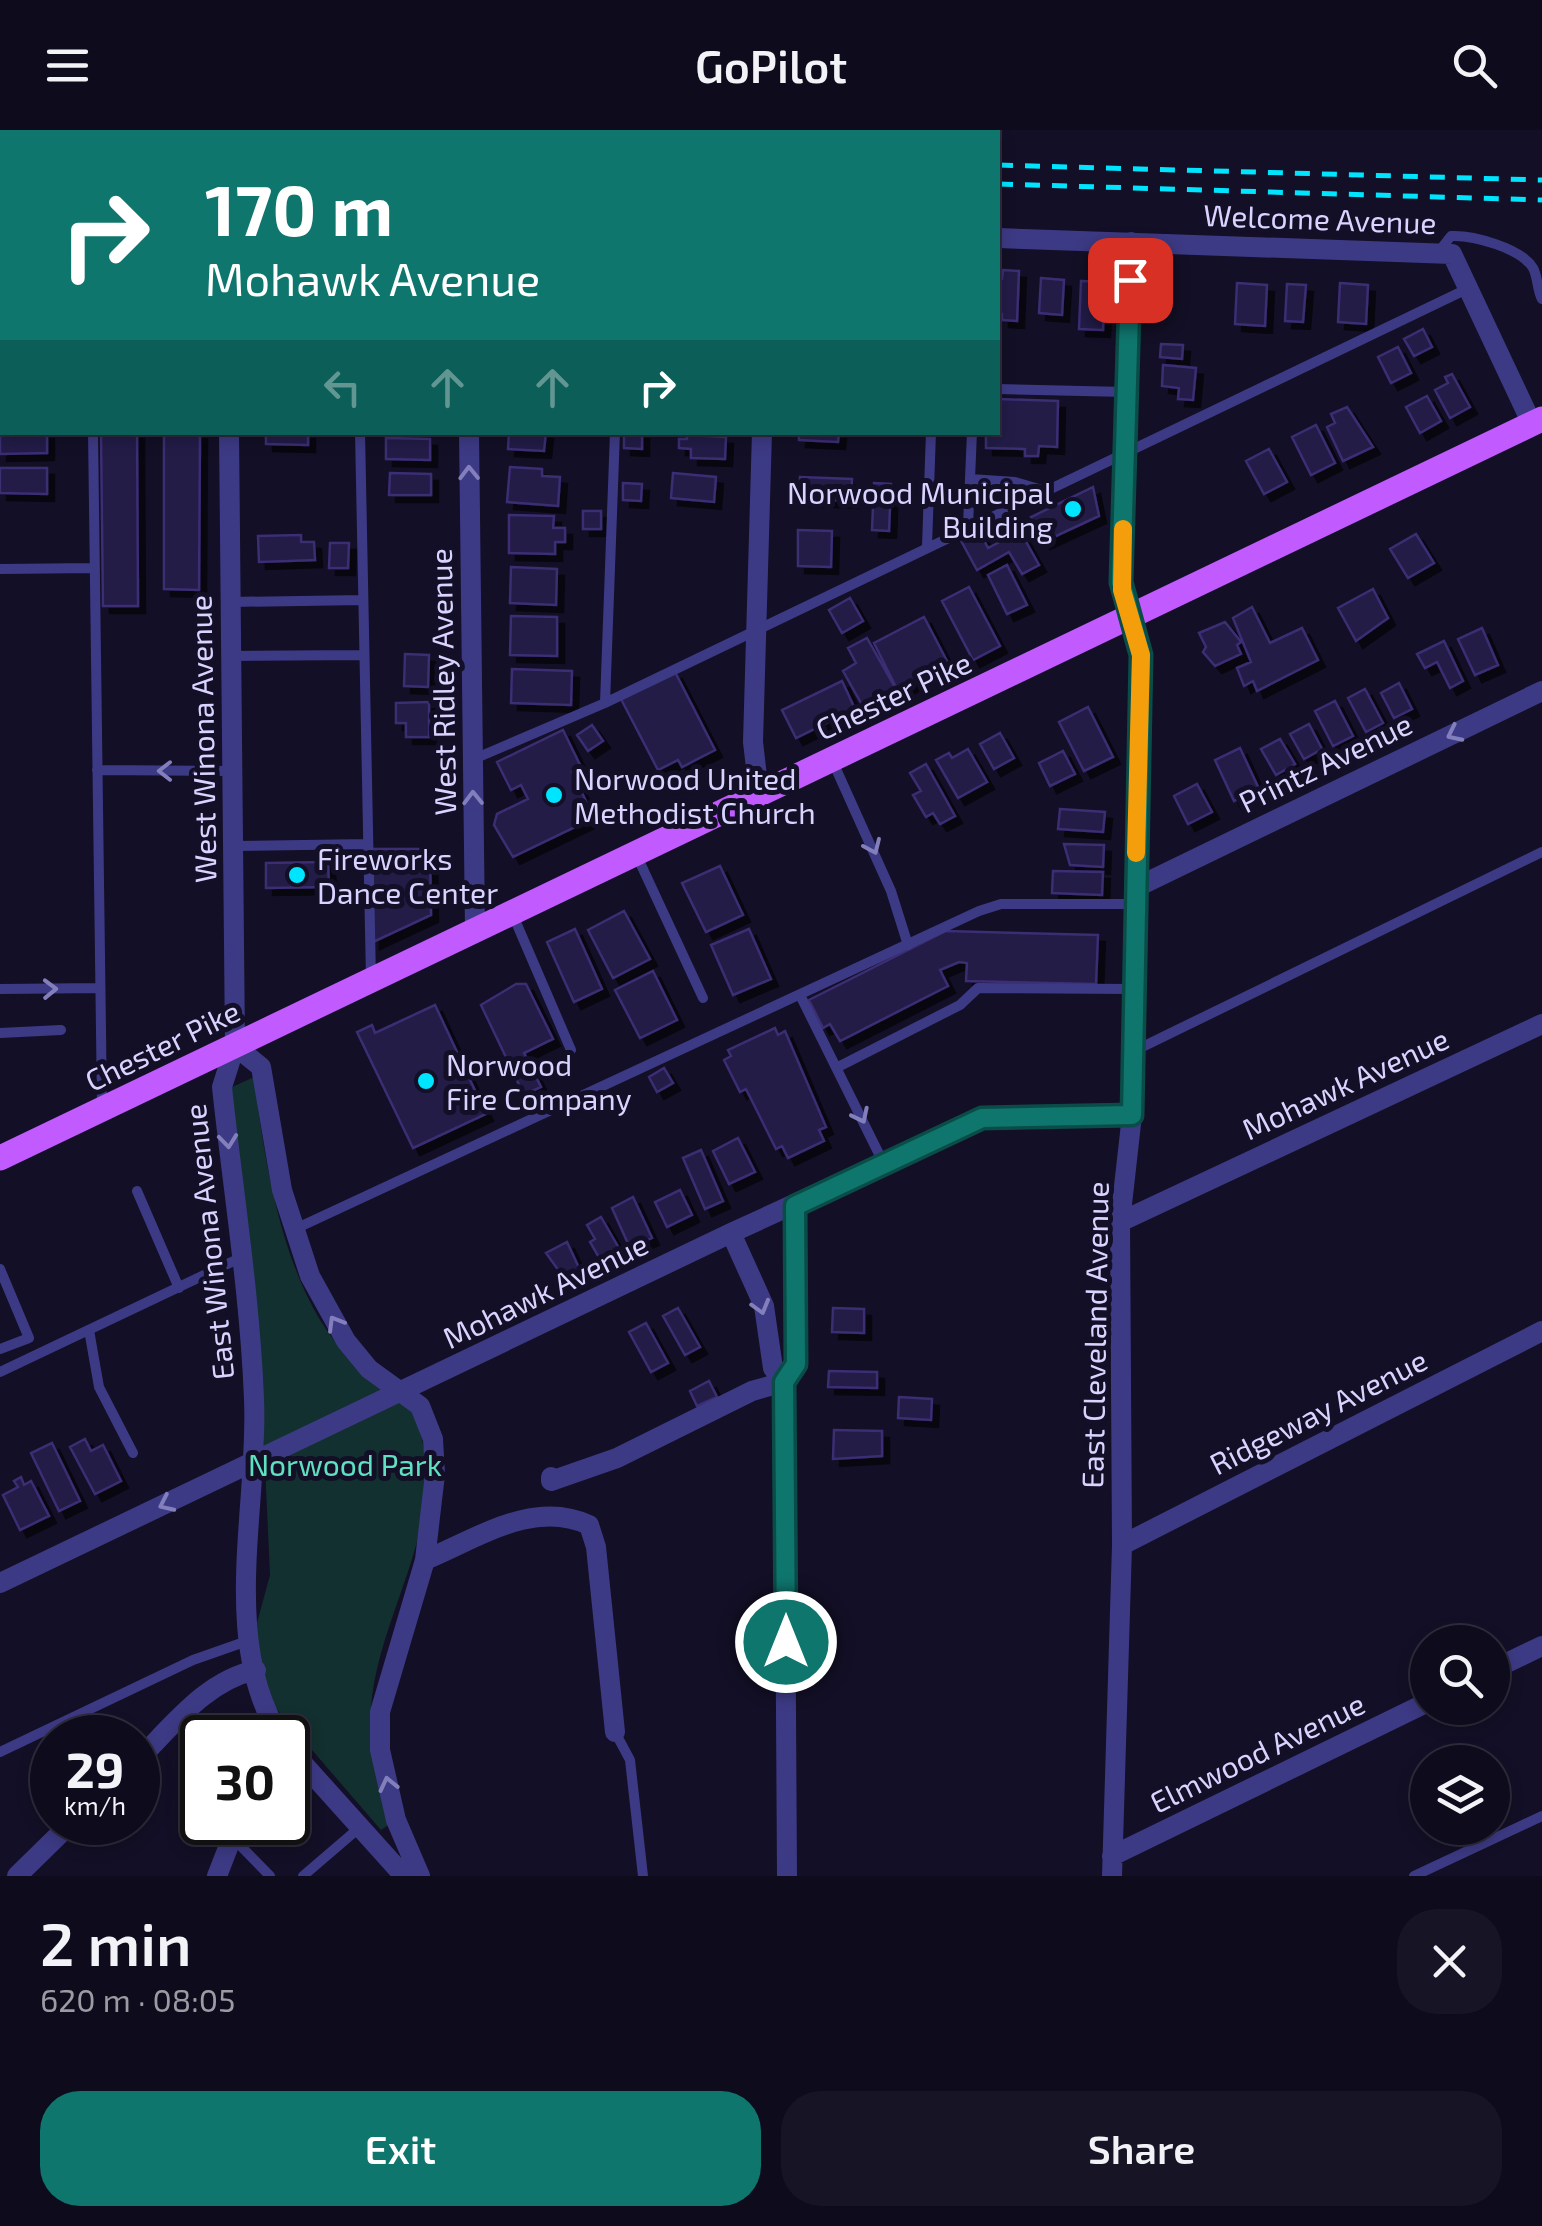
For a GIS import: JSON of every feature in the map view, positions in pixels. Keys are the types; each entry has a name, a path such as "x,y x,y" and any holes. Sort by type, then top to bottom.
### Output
{"main road":[{"name":"Chester Pike","path":"0,1158 1537,422"}],"street":[{"name":"Welcome Avenue","path":"1000,238 1440,250 1452,254 1537,422"},
{"name":"East Cleveland Avenue","path":"1112,1866 1122,1544 1120,1222 1132,1115 1141,655 1121,582 1131,242"},
{"name":"West Winona Avenue","path":"229,435 235,1046"},
{"name":"West Ridley Avenue","path":"469,435 475,930"},
{"path":"759,794 752,742 762,435"},
{"name":"Printz Avenue","path":"1135,896 1542,692"},
{"name":"Mohawk Avenue","path":"1120,1222 1542,1024"},
{"path":"235,1046 261,1067 274,1157 294,1230 321,1300 370,1369 403,1391 423,1412 432,1439 435,1474 426,1560 380,1712 380,1750 396,1820 420,1876"},
{"name":"East Winona Avenue","path":"235,1046 222,1088 252,1364 254,1462 246,1606 268,1715"},
{"name":"Mohawk Avenue","path":"0,1583 731,1233 982,1118 1132,1115"},
{"path":"786,1876 784,1382 796,1364 795,1206"},
{"path":"731,1233 764,1306 772,1368 784,1382"},
{"name":"Ridgeway Avenue","path":"1122,1544 1542,1331"},
{"path":"551,1477 551,1481 616,1458 752,1391 784,1382"},
{"path":"426,1560 538,1513 568,1515 589,1525 596,1547 615,1732"},
{"path":"1510,1661 1542,1646"},
{"path":"160,1739 213,1687 231,1675 256,1670"},
{"name":"Elmwood Avenue","path":"1112,1866 1410,1711"},
{"path":"310,1772 404,1876"},
{"path":"16,1876 48,1845"},
{"path":"217,1876 229,1845"}],"lane":[{"path":"1440,250 1451,236 1463,235 1520,257 1534,271 1542,299"},
{"path":"473,759 606,702 1467,289"},
{"path":"1000,389 1128,392"},
{"path":"93,435 102,1109"},
{"path":"360,435 371,980"},
{"path":"606,702 614,435"},
{"path":"927,546 932,435"},
{"path":"968,526 972,435"},
{"path":"970,479 1016,482 1042,490"},
{"path":"0,568 95,568"},
{"path":"231,602 363,600"},
{"path":"232,656 364,655"},
{"path":"832,759 891,890 908,944"},
{"path":"98,770 232,771"},
{"path":"233,846 368,844"},
{"path":"1132,1052 1542,852"},
{"path":"636,853 703,998"},
{"path":"294,1230 1001,904 1135,896"},
{"path":"511,912 572,1050"},
{"path":"0,989 100,988"},
{"path":"838,1067 960,1005 978,988 1134,989"},
{"path":"800,995 884,1164"},
{"path":"0,1033 61,1030"},
{"path":"137,1191 179,1288"},
{"path":"0,1372 240,1258"},
{"path":"2,1274 36,1355"},
{"path":"89,1330 99,1386 133,1453"},
{"path":"0,1349 29,1338"},
{"path":"0,1752 193,1660 250,1640"},
{"path":"615,1732 630,1760 643,1876"},
{"path":"1414,1876 1542,1816"},
{"path":"304,1876 360,1828"},
{"path":"246,1845 270,1876"}],"green space":[{"name":"Norwood Park","path":"254,1077 279,1218 290,1254 320,1319 365,1372 413,1412 425,1453 426,1494 419,1534 381,1652 373,1692 372,1743 396,1820 381,1830 310,1748 310,1715 282,1715 262,1692 251,1645 270,1575 262,1400 230,1088"}],"building":[{"path":"1003,270 1019,271 1017,321 1002,320"},
{"path":"1041,278 1064,280 1062,315 1039,313"},
{"path":"1081,281 1105,282 1103,330 1079,329"},
{"path":"1237,283 1267,285 1265,326 1235,324"},
{"path":"1340,283 1368,285 1366,324 1338,322"},
{"path":"1287,284 1306,285 1303,322 1285,321"},
{"path":"1423,329 1432,347 1414,356 1404,339"},
{"path":"1161,344 1183,345 1182,359 1160,357"},
{"path":"1398,347 1411,373 1391,383 1378,357"},
{"path":"1163,365 1196,368 1193,400 1178,399 1179,388 1162,386"},
{"path":"1452,374 1470,407 1450,418 1435,390 1448,383 1445,377"},
{"path":"1427,396 1441,421 1420,433 1406,407"},
{"path":"1000,399 1058,401 1057,447 1039,446 1038,456 1025,456 1025,449 986,448 986,435 1000,435"},
{"path":"1347,407 1373,447 1343,461 1327,427 1335,423 1331,414"},
{"path":"1316,425 1335,463 1311,475 1292,437"},
{"path":"0,435 47,435 47,453 0,454"},
{"path":"101,435 137,435 138,606 103,606"},
{"path":"164,435 200,435 199,590 164,589"},
{"path":"266,435 308,435 308,445 266,444"},
{"path":"509,435 546,435 544,451 508,449"},
{"path":"624,435 642,435 642,449 624,448"},
{"path":"687,435 726,437 725,459 691,458 691,449 679,448 679,439 687,439"},
{"path":"799,435 839,435 838,442 799,440"},
{"path":"386,438 430,439 430,460 386,459"},
{"path":"1269,449 1287,482 1264,494 1246,461"},
{"path":"510,467 542,469 542,476 560,477 558,506 507,502"},
{"path":"0,468 47,468 47,494 0,493"},
{"path":"390,473 431,474 431,495 389,495"},
{"path":"673,473 716,477 714,502 671,498"},
{"path":"800,477 852,479 851,501 799,499"},
{"path":"623,483 642,484 641,501 623,500"},
{"path":"874,483 891,484 889,531 872,530"},
{"name":"Norwood Municipal Building","path":"1093,487 1099,516 1043,542 1031,517"},
{"path":"583,511 601,511 601,529 583,529"},
{"path":"1009,511 1039,565 1022,574 1009,552 977,570 959,537 977,527 988,548 1005,539 994,519"},
{"path":"509,515 554,516 553,528 565,528 565,542 555,542 555,554 509,553"},
{"path":"798,530 832,531 831,567 798,566"},
{"path":"1416,534 1434,563 1408,578 1390,549"},
{"path":"301,535 301,542 314,542 315,560 259,562 258,536"},
{"path":"330,543 349,543 348,568 329,568"},
{"path":"1007,565 1027,605 1007,614 988,575"},
{"path":"511,567 557,569 556,605 510,603"},
{"path":"969,587 1000,646 973,660 942,601"},
{"path":"1373,589 1388,618 1356,641 1338,608"},
{"path":"850,598 863,621 842,633 829,610"},
{"path":"1252,607 1270,643 1302,628 1318,660 1257,691 1253,681 1244,686 1237,668 1251,662 1233,618"},
{"path":"511,616 557,617 557,656 510,655"},
{"path":"924,617 949,665 898,691 874,643"},
{"path":"1225,622 1241,642 1237,645 1241,654 1215,666 1203,652 1206,647 1199,633"},
{"path":"1482,628 1498,665 1475,675 1458,639"},
{"path":"867,638 898,693 865,710 843,671 856,663 848,648"},
{"path":"1444,641 1463,681 1450,688 1437,662 1425,668 1417,654"},
{"path":"405,654 429,655 428,687 404,686"},
{"path":"512,669 572,671 571,705 511,703"},
{"path":"675,672 715,750 682,767 678,760 658,770 621,699"},
{"path":"842,681 855,709 796,738 782,710"},
{"path":"1399,683 1412,709 1394,718 1381,693"},
{"path":"1365,689 1383,723 1366,732 1348,698"},
{"path":"1335,701 1353,736 1333,746 1315,711"},
{"path":"429,702 429,737 406,737 406,723 396,723 396,703"},
{"path":"1088,707 1113,757 1084,771 1059,722"},
{"path":"1309,724 1322,749 1304,759 1290,734"},
{"path":"592,725 603,741 588,751 577,735"},
{"name":"Norwood United Methodist Church","path":"563,730 581,767 572,772 594,818 513,857 494,825 497,814 528,799 521,785 511,790 497,762"},
{"path":"1000,733 1014,758 994,769 980,744"},
{"path":"1280,739 1295,764 1276,775 1261,749"},
{"path":"1240,748 1259,789 1234,801 1215,760"},
{"path":"968,749 987,782 958,798 936,760 949,753 952,758"},
{"path":"1063,751 1075,774 1050,786 1039,763"},
{"path":"926,764 955,816 940,824 933,813 926,817 913,795 921,791 910,773"},
{"path":"1197,784 1212,812 1188,824 1174,796"},
{"path":"1060,809 1105,812 1103,832 1058,829"},
{"path":"1064,844 1104,845 1103,867 1070,865"},
{"path":"372,849 430,849 431,915 373,942"},
{"name":"Fireworks Dance Center","path":"328,862 329,887 266,888 266,863"},
{"path":"720,866 743,915 706,932 682,883"},
{"path":"1053,871 1103,872 1102,895 1052,893"},
{"path":"624,911 650,959 613,978 588,930"},
{"path":"575,929 602,989 574,1002 547,942"},
{"path":"749,929 771,979 733,995 711,945"},
{"path":"946,931 1098,935 1096,984 966,981 967,963 959,962 940,970 948,986 840,1041 830,1024 823,1028 809,1000"},
{"path":"653,971 677,1020 640,1038 615,990"},
{"path":"516,984 526,984 553,1039 524,1053 541,1087 524,1095 481,1005"},
{"name":"Norwood Fire Company","path":"435,1005 486,1114 413,1148 357,1032 372,1025 375,1033"},
{"path":"775,1028 778,1035 785,1031 826,1127 819,1130 824,1141 788,1158 782,1146 776,1149 746,1089 740,1092 724,1060 731,1056 728,1050"},
{"path":"664,1068 673,1083 657,1092 649,1077"},
{"path":"738,1138 755,1172 729,1184 713,1151"},
{"path":"701,1150 723,1201 705,1209 683,1158"},
{"path":"680,1190 692,1215 667,1227 655,1202"},
{"path":"633,1197 652,1238 630,1248 612,1208"},
{"path":"601,1217 620,1250 601,1261 590,1242 595,1239 587,1225"},
{"path":"567,1242 580,1270 564,1278 546,1253"},
{"path":"678,1308 700,1347 685,1355 663,1316"},
{"path":"833,1308 864,1309 864,1333 832,1332"},
{"path":"646,1323 668,1363 651,1372 629,1332"},
{"path":"829,1371 877,1372 877,1388 828,1387"},
{"path":"709,1381 717,1397 697,1406 690,1391"},
{"path":"899,1397 932,1399 931,1420 898,1418"},
{"path":"834,1430 882,1431 882,1456 833,1459"},
{"path":"85,1439 91,1451 103,1445 121,1481 95,1494 70,1447"},
{"path":"52,1443 80,1501 59,1511 31,1453"},
{"path":"21,1477 24,1485 31,1481 49,1516 20,1530 3,1495 18,1487 14,1481"}],"railway":[{"path":"1000,165 1542,180"},
{"path":"1000,184 1542,200"}],"slow traffic":[{"path":"1123,529 1122,590 1141,655 1136,853"}],"place":[{"name":"Norwood Municipal Building","path":"1073,509"},
{"name":"Norwood United Methodist Church","path":"554,795"},
{"name":"Fireworks Dance Center","path":"297,875"},
{"name":"Norwood Fire Company","path":"426,1081"}],"route":[{"path":"786,1642 784,1382 796,1364 795,1206 982,1118 1132,1115 1141,655 1121,582 1130,280"}]}
